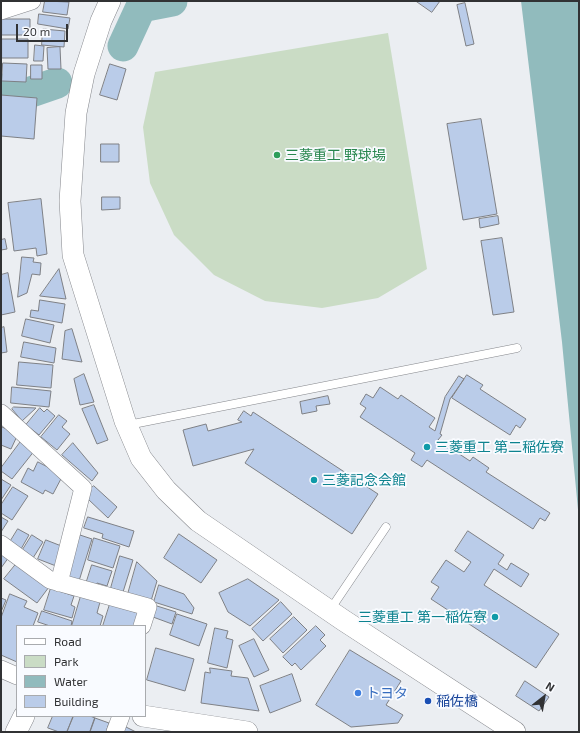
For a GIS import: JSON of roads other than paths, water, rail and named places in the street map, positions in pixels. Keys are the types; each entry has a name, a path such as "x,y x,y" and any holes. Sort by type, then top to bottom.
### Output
{"street":[{"path":"1,11 32,1"},
{"path":"110,1 101,21 84,74 76,113 70,201 73,255 127,426 141,458 166,490 198,521 515,732"},
{"path":"1,413 83,488 59,583"},
{"path":"1,544 50,580 148,607 142,625"},
{"path":"1,669 16,676"},
{"path":"146,716 247,732"},
{"path":"16,732 24,717"},
{"path":"115,732 121,717"}],"lane":[{"path":"127,426 517,348"},
{"path":"330,610 386,527"}],"water":[{"path":"521,1 579,1 579,520 562,342"}],"waterway":[{"path":"123,46 141,7 172,1"},
{"path":"1,89 28,93 57,83"}],"place":[{"name":"三菱重工 野球場","path":"277,155"},
{"name":"三菱重工 第二稲佐寮","path":"427,447"},
{"name":"三菱記念会館","path":"314,480"},
{"name":"三菱重工 第一稲佐寮","path":"495,617"},
{"name":"トヨタ","path":"358,693"},
{"name":"稲佐橋","path":"428,701"}]}
